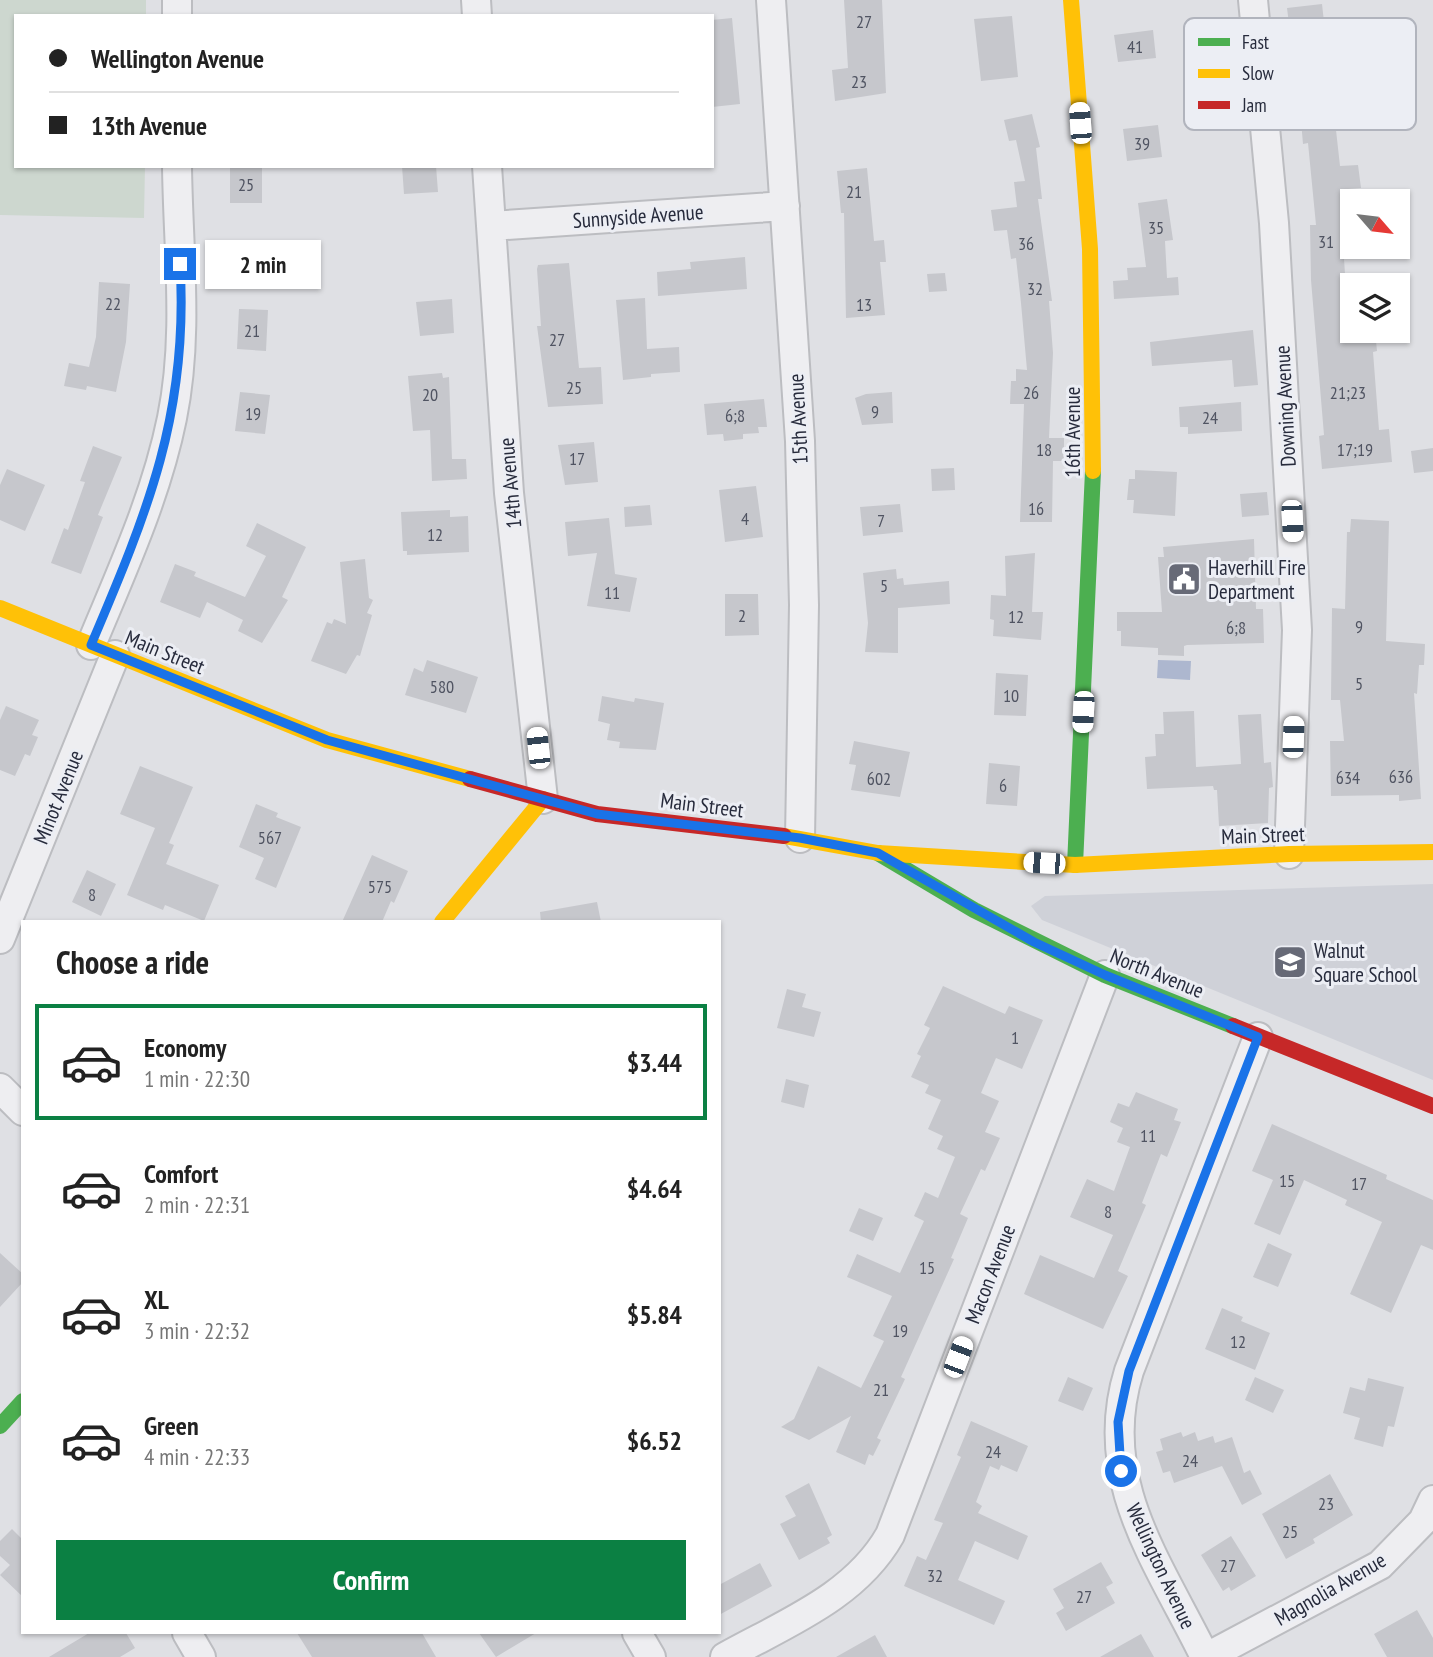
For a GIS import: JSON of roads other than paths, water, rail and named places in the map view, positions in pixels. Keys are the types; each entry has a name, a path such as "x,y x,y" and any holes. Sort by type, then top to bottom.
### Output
{"main road":[{"name":"16th Avenue","path":"1071,0 1090,249 1094,443 1075,865"},
{"name":"Main Street","path":"0,608 327,740 597,814 800,838 878,853 1075,865 1289,854 1433,852"},
{"path":"444,920 543,799"},
{"name":"North Avenue","path":"878,853 974,910 1105,975 1433,1106"},
{"path":"0,1426 21,1403"}],"street":[{"name":"15th Avenue","path":"771,0 800,440 804,605 800,838"},
{"name":"Downing Avenue","path":"1253,0 1255,18"},
{"name":"Downing Avenue","path":"1265,130 1276,250 1296,617 1289,854"},
{"name":"Minot Avenue","path":"0,939 103,650 152,495 173,416 183,308 177,168"},
{"name":"14th Avenue","path":"487,168 509,493 543,799"},
{"name":"Sunnyside Avenue","path":"491,226 785,206"},
{"name":"Macon Avenue","path":"724,1657 852,1584 880,1553 890,1535 1105,975"},
{"name":"Wellington Avenue","path":"1206,1657 1130,1503 1121,1471 1118,1422 1129,1371 1258,1037"},
{"path":"0,1088 21,1109"},
{"name":"Magnolia Avenue","path":"1206,1657 1380,1565 1423,1521 1433,1500"},
{"path":"188,1634 201,1657"},
{"path":"638,1634 651,1657"}],"water":[{"path":"1158,660 1191,661 1190,680 1157,678"}],"place":[{"name":"Haverhill Fire Department","path":"1184,579"},
{"name":"Walnut Square School","path":"1290,962"}]}
